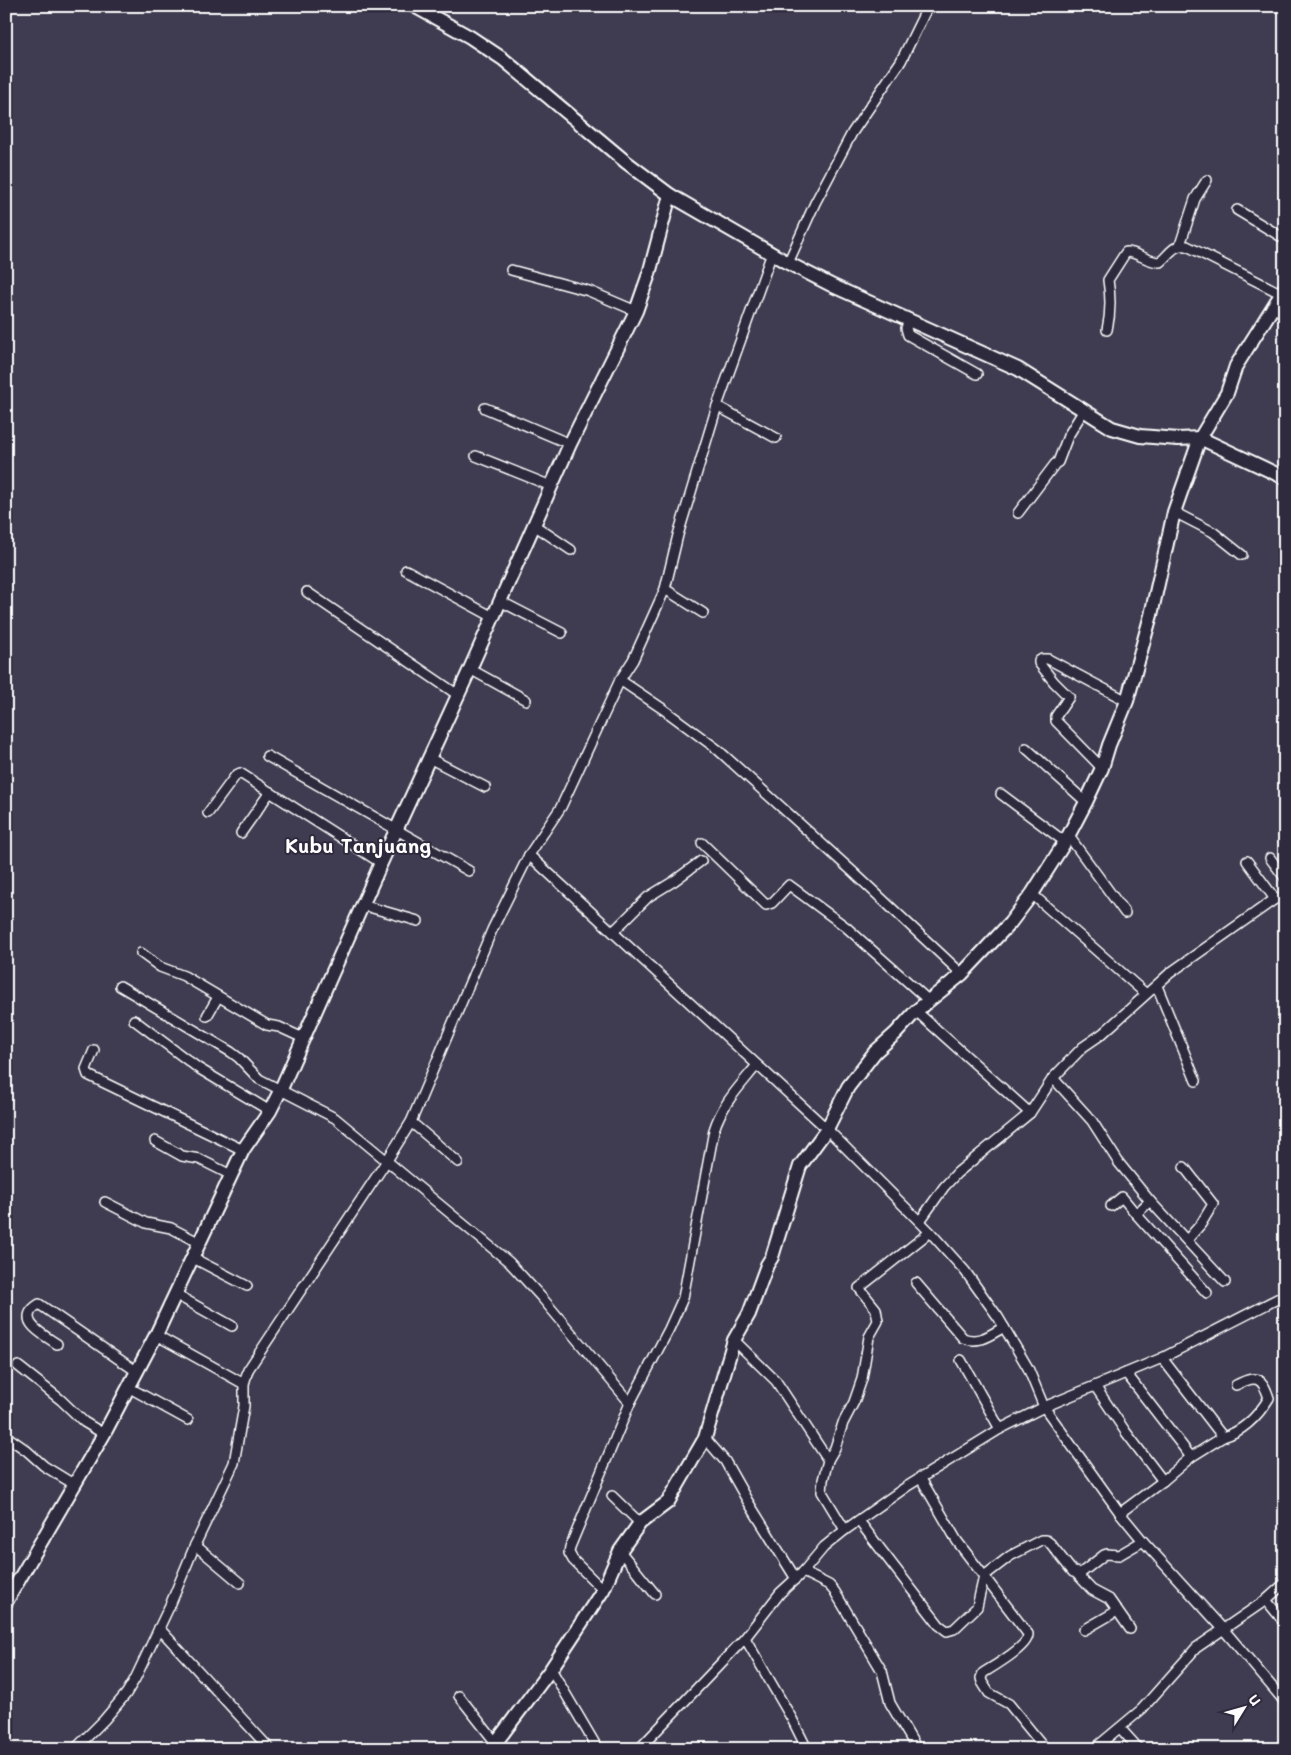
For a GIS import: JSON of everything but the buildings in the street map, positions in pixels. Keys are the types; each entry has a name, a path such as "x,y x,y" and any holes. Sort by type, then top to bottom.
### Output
{"street":[{"path":"414,6 470,37 503,60 605,146 670,195 788,263 833,286 1018,369 1112,428 1125,432 1169,438 1200,438 1285,478"},
{"path":"788,263 815,204 852,133 902,61 928,6"},
{"path":"1180,245 1195,199 1208,180"},
{"path":"6,1602 104,1434 156,1336 243,1150 270,1111 570,444 636,311 649,274 670,195"},
{"path":"1237,210 1285,239"},
{"path":"459,1696 494,1747 551,1669 603,1590 620,1552 640,1523 668,1502 705,1438 734,1340 749,1314 772,1257 800,1166 827,1128 848,1087 875,1052 928,1000 962,974 1010,923 1032,894 1067,838 1086,802 1102,768 1127,701 1151,615 1174,512 1200,438 1227,394 1236,366 1283,291 1187,246 1180,245 1173,248 1160,262 1147,259 1134,252 1126,252 1108,280 1111,298 1107,330"},
{"path":"75,1749 104,1720 126,1694 135,1678 171,1604 195,1546 234,1463 244,1406 244,1384 248,1370 411,1122 492,930 529,855 561,807 620,680 632,660 665,589 678,536 717,406 772,253"},
{"path":"511,270 589,291 636,311"},
{"path":"1273,306 1285,314"},
{"path":"909,320 906,328 908,335 977,374"},
{"path":"717,406 776,438"},
{"path":"484,408 570,444"},
{"path":"1018,513 1054,464 1058,462 1068,436 1084,410"},
{"path":"476,456 551,486"},
{"path":"1174,512 1213,532 1242,554"},
{"path":"534,524 571,550"},
{"path":"406,570 493,616"},
{"path":"665,589 703,613"},
{"path":"307,592 458,695"},
{"path":"500,601 562,633"},
{"path":"1102,768 1056,721 1056,716 1070,697 1051,680 1039,661 1048,659 1127,701"},
{"path":"470,669 526,700"},
{"path":"620,680 717,749 962,974"},
{"path":"1026,748 1086,802"},
{"path":"267,756 469,871"},
{"path":"429,758 485,787"},
{"path":"208,813 236,775 240,773 381,863"},
{"path":"241,833 270,792"},
{"path":"1001,794 1067,838 1126,913"},
{"path":"702,844 766,905 772,903 789,885 803,894 846,927 928,1000"},
{"path":"529,855 827,1128 920,1221 965,1271 1004,1328 1028,1368 1044,1407 1120,1513 1285,1702"},
{"path":"1270,858 1285,878"},
{"path":"613,932 648,897 701,861"},
{"path":"920,1221 944,1186 957,1173 1030,1113 1053,1078 1083,1047 1102,1034 1170,973 1280,898 1247,862"},
{"path":"1032,894 1146,994"},
{"path":"362,905 418,921"},
{"path":"141,953 160,967 184,976 267,1025 279,1027 303,1038"},
{"path":"120,986 231,1052 259,1079 335,1118 509,1262 543,1299 630,1403"},
{"path":"1157,986 1196,1081"},
{"path":"207,1016 218,997"},
{"path":"916,1011 1030,1113"},
{"path":"134,1020 186,1060 270,1111"},
{"path":"94,1050 86,1069 88,1075 243,1150"},
{"path":"603,1590 573,1560 569,1553 570,1547 630,1403 683,1298 718,1116 726,1103 757,1065"},
{"path":"1053,1078 1092,1121 1119,1163 1150,1201 1225,1282"},
{"path":"411,1122 458,1162"},
{"path":"156,1141 182,1156 199,1159 231,1175"},
{"path":"1184,1167 1213,1204 1201,1224 1187,1240"},
{"path":"1111,1206 1122,1197 1208,1292"},
{"path":"1136,1214 1150,1201"},
{"path":"105,1202 150,1225 171,1228 200,1243"},
{"path":"845,1530 822,1492 828,1460 854,1402 862,1379 869,1337 878,1321 876,1309 859,1288 930,1232"},
{"path":"193,1258 248,1286"},
{"path":"916,1283 963,1338 970,1341 979,1341 1004,1328"},
{"path":"175,1294 232,1326"},
{"path":"638,1749 744,1638 780,1593 824,1547 920,1477 1000,1429 1044,1407 1162,1358 1285,1295"},
{"path":"57,1344 32,1326 29,1317 32,1308 39,1304 136,1371"},
{"path":"156,1336 244,1384"},
{"path":"734,1340 776,1381 828,1460"},
{"path":"1162,1358 1223,1437"},
{"path":"961,1360 1000,1429"},
{"path":"18,1366 61,1400 84,1422 104,1434"},
{"path":"1126,1373 1191,1457"},
{"path":"1120,1513 1163,1481 1191,1457 1223,1437 1234,1434 1258,1415 1269,1398 1265,1385 1260,1380 1253,1378 1236,1384"},
{"path":"1095,1386 1124,1431 1163,1481"},
{"path":"128,1387 188,1420"},
{"path":"6,1436 44,1466 75,1485"},
{"path":"705,1438 725,1461 747,1500 799,1575 829,1586 835,1592 882,1671 890,1703 917,1749"},
{"path":"920,1477 957,1541 1029,1636 1022,1646 983,1673 982,1682 989,1693 1009,1704 1044,1747 1048,1749"},
{"path":"612,1496 640,1523"},
{"path":"859,1521 939,1625 947,1631 954,1629 977,1607 984,1576 1010,1556 1041,1540 1046,1540 1050,1543 1073,1572 1092,1590 1109,1599 1130,1629"},
{"path":"1076,1573 1081,1573 1104,1555 1119,1555 1143,1541"},
{"path":"195,1546 240,1583"},
{"path":"620,1552 655,1594"},
{"path":"1094,1749 1142,1708 1196,1648 1266,1600 1285,1583"},
{"path":"1266,1600 1285,1622"},
{"path":"1084,1630 1117,1611"},
{"path":"159,1628 270,1749"},
{"path":"744,1638 808,1749"},
{"path":"551,1669 598,1749"},
{"path":"1120,1728 1139,1749"},
{"path":"1282,1749 1285,1746"}],"district":[{"name":"Kubu Tanjuang","path":"358,845"}]}
